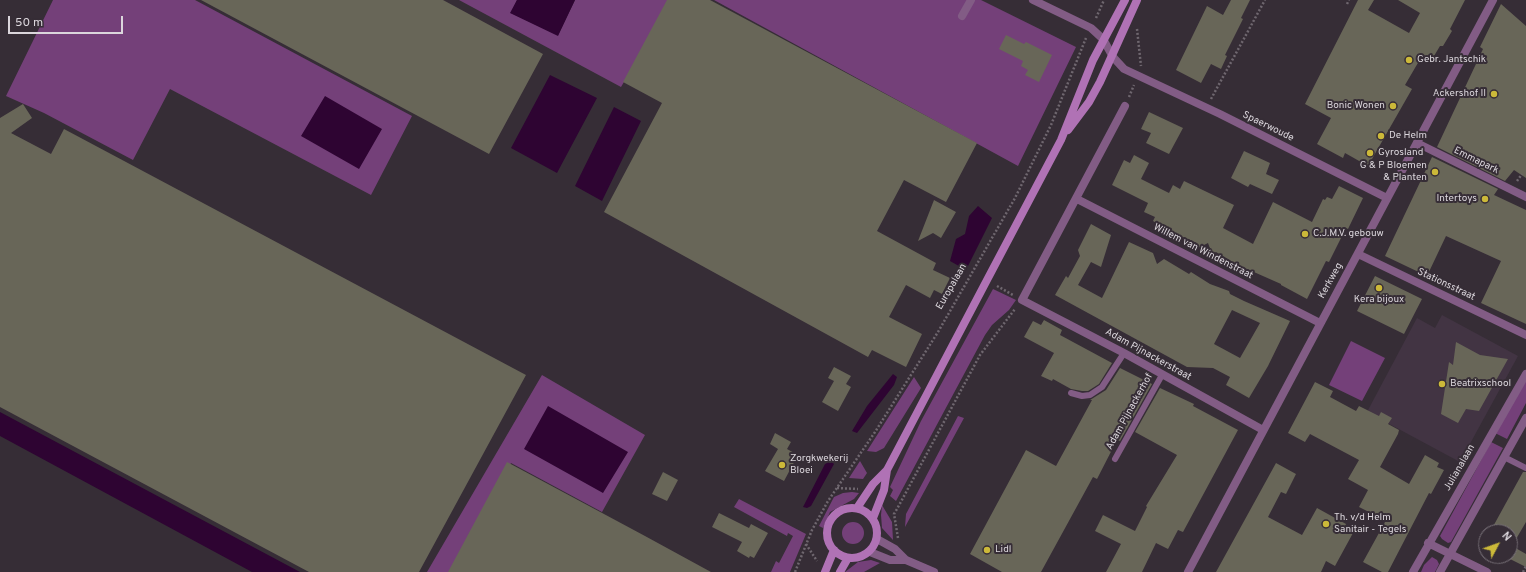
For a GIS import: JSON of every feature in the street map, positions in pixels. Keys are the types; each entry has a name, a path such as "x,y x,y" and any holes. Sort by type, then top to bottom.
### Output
{"main road":[{"path":"857,508 873,484 887,470 1061,140 1103,39 1125,0"},
{"path":"1061,140 1089,102 1137,0"},
{"path":"873,518 884,490 887,470"},
{"path":"857,508 868,513 873,518 878,531 877,539 870,552 856,558 848,558 834,550 827,536 830,521 842,510 857,508"},
{"path":"825,572 834,550"},
{"path":"840,572 848,558"}],"street":[{"path":"962,16 971,0"},
{"name":"Spaerwoude","path":"1033,0 1091,28 1103,39 1111,54 1124,69 1138,77 1274,141 1387,198"},
{"name":"Kerkweg","path":"1188,572 1493,0"},
{"path":"1022,300 1077,199 1125,106"},
{"name":"Emmapark","path":"1416,143 1526,197"},
{"name":"Willem van Windenstraat","path":"1077,199 1320,323"},
{"name":"Stationsstraat","path":"1358,254 1526,335"},
{"name":"Adam Pijnackerstraat","path":"1022,300 1124,353 1263,430"},
{"name":"Julianalaan","path":"1413,572 1428,543 1526,374"},
{"path":"1440,572 1526,418"},
{"path":"877,539 895,549 906,560 934,572"},
{"path":"1428,543 1487,572"},
{"path":"870,552 890,560 906,560"}],"lane":[{"path":"1071,393 1082,396 1090,395 1102,387 1124,353"},
{"name":"Adam Pijnackerhof","path":"1115,459 1162,375"},
{"path":"1504,457 1526,468"}],"path":[{"name":"Europalaan","path":"795,572 809,537 825,506 875,432 938,332 1014,198 1051,125 1104,0"},
{"path":"1206,108 1265,0"},
{"path":"1347,4 1349,0"},
{"path":"1125,106 1138,77 1142,62 1137,36 1138,27"},
{"path":"895,549 898,536 894,514 980,355 1022,300"},
{"path":"1523,572 1526,566"}],"shaded area":[{"path":"53,0 195,0 412,116 371,195 170,89 133,160 44,113 6,96"},
{"path":"459,0 517,0 511,13 558,35 575,0 672,0 621,87"},
{"path":"517,0 575,0 558,36 510,13"},
{"path":"714,0 981,0 1076,47 1018,166"},
{"path":"550,75 597,98 557,173 511,148"},
{"path":"325,96 382,129 359,169 301,136"},
{"path":"614,107 641,121 602,201 575,186"},
{"path":"978,206 992,218 966,270 950,261 956,239 965,234 969,216"},
{"path":"993,289 1016,300 1009,310 992,325 985,335 896,501 890,496 893,490 890,487 921,421"},
{"name":"Beatrixschool","path":"1442,315 1518,356 1460,462 1367,412 1417,318 1435,328"},
{"path":"1351,341 1385,358 1362,401 1329,385"},
{"path":"893,374 897,377 894,385 857,433 852,431 867,406"},
{"path":"542,375 645,435 602,512 511,463 450,572 427,572"},
{"path":"914,377 921,388 884,448 876,452 867,451"},
{"path":"1526,380 1526,403 1507,439 1495,433"},
{"path":"548,406 628,452 603,493 524,449"},
{"path":"0,412 300,572 252,572 0,436"},
{"path":"958,416 964,418 905,527 906,514"},
{"path":"1491,442 1503,448 1451,542 1448,543 1440,536"},
{"path":"831,461 834,464 811,506 807,508 803,507 825,464"},
{"path":"860,461 867,473 863,479 849,478"},
{"path":"843,493 859,493 854,499 830,512 823,528 819,526 834,497"},
{"path":"739,499 806,534 790,572 771,572 776,561 779,563 793,536 788,533 787,536 734,507"},
{"path":"882,505 892,522 893,540 882,528"},
{"path":"853,522 861,525 864,533 861,541 853,544 845,541 842,533 845,525"},
{"path":"1432,557 1437,560 1439,564 1435,572 1421,572 1424,565"},
{"path":"871,560 880,563 864,572 845,572 858,562"}],"building":[{"path":"201,0 443,0 543,54 489,154"},
{"path":"667,0 710,0 977,143 946,202 904,180 877,231 936,263 933,270 950,278 942,294 934,290 930,298 906,285 889,317 922,334 906,367 872,350 868,357 604,212 662,103 623,82"},
{"path":"1231,0 1250,0 1241,18 1243,19 1225,55 1227,56 1221,69 1211,64 1201,83 1176,70 1207,6 1223,15"},
{"path":"1358,0 1374,0 1368,10 1409,33 1420,13 1398,0 1465,0 1450,29 1452,31 1443,46 1440,46 1431,61 1422,56 1405,85 1412,89 1368,166 1345,153 1343,158 1317,144 1331,118 1305,104"},
{"name":"Ackershof II","path":"1501,4 1526,26 1526,178 1514,170 1505,181 1437,147 1483,49 1480,47"},
{"path":"1006,35 1024,44 1026,42 1052,55 1039,82 1025,75 1028,70 1021,66 1023,61 999,49"},
{"path":"23,104 32,118 11,133 51,154 64,129 526,375 419,572 309,572 0,407 0,118"},
{"path":"1149,112 1183,128 1169,154 1146,143 1151,133 1141,129"},
{"path":"1244,151 1270,163 1266,174 1279,180 1272,194 1250,184 1248,187 1231,178"},
{"path":"1134,155 1149,163 1141,179 1169,193 1173,185 1180,189 1184,181 1234,205 1223,228 1253,244 1273,202 1312,222 1323,199 1325,200 1327,197 1332,199 1339,186 1363,198 1348,229 1346,228 1329,262 1326,261 1307,299 1281,284 1238,265 1216,252 1212,254 1208,243 1198,248 1197,243 1171,232 1153,221 1155,217 1144,212 1148,203 1112,185 1124,160 1130,163"},
{"path":"1432,157 1498,189 1494,195 1526,210 1526,324 1481,303 1501,261 1446,236 1427,276 1385,256"},
{"path":"934,200 956,212 941,238 933,233 918,241"},
{"path":"1091,224 1111,235 1101,267 1091,262 1078,285 1102,298 1129,242 1153,253 1157,264 1164,259 1189,274 1191,272 1210,284 1229,291 1230,294 1244,301 1290,321 1268,366 1249,398 1226,385 1230,377 1213,368 1187,367 1055,295 1066,276 1068,278 1080,256 1078,250","holes":["1232,310 1260,323 1240,358 1214,344"]},
{"path":"1375,276 1422,299 1404,334 1357,311"},
{"path":"1044,320 1062,330 1060,335 1112,363 1099,384 1088,391 1082,391 1071,389 1053,379 1052,381 1041,376 1054,353 1024,337 1033,321 1041,325"},
{"path":"1456,342 1480,355 1508,359 1479,411 1466,409 1458,423 1441,414 1449,362 1453,365"},
{"path":"834,367 851,376 846,384 851,387 838,411 822,402 834,381 828,378"},
{"path":"1120,368 1152,384 1120,441 1117,440 1097,479 1093,477 1041,572 1002,572 970,554 1026,450 1056,466 1092,400 1090,400 1106,390"},
{"path":"1315,382 1333,391 1330,397 1356,411 1359,406 1379,416 1381,412 1392,418 1388,424 1399,430 1380,467 1409,484 1425,455 1439,463 1437,467 1444,470 1431,494 1429,493 1388,572 1382,572 1363,562 1385,520 1359,507 1368,490 1348,479 1359,460 1310,434 1305,442 1288,433"},
{"path":"1160,388 1194,404 1193,406 1238,430 1183,532 1178,530 1168,549 1156,543 1142,572 1106,572 1121,544 1095,531 1103,515 1135,531 1147,507 1146,506 1177,455 1135,432"},
{"path":"775,433 791,442 787,449 798,455 784,481 765,471 778,449 770,444"},
{"path":"507,462 645,536 711,572 448,572"},
{"path":"1276,463 1296,474 1286,494 1281,492 1268,517 1302,535 1317,508 1346,524 1344,529 1353,533 1335,566 1326,561 1321,572 1216,572"},
{"path":"663,472 678,480 667,501 652,494"},
{"path":"1523,472 1526,472 1526,522 1518,536 1518,524 1494,524"},
{"path":"719,513 749,528 751,524 768,533 754,558 750,556 749,558 737,551 742,542 712,527"},
{"path":"1518,549 1526,554 1526,567 1518,563"}],"place":[{"name":"Gebr. Jantschik","path":"1409,60"},
{"name":"Ackershof II","path":"1494,94"},
{"name":"Bonic Wonen","path":"1393,106"},
{"name":"De Helm","path":"1381,136"},
{"name":"Gyrosland","path":"1370,153"},
{"name":"G & P Bloemen & Planten","path":"1435,172"},
{"name":"Intertoys","path":"1485,199"},
{"name":"C.J.M.V. gebouw","path":"1305,234"},
{"name":"Kera bijoux","path":"1379,288"},
{"name":"Beatrixschool","path":"1442,384"},
{"name":"Zorgkwekerij Bloei","path":"782,465"},
{"name":"Th. v/d Helm Sanitair - Tegels","path":"1326,524"},
{"name":"Lidl","path":"987,550"}]}
